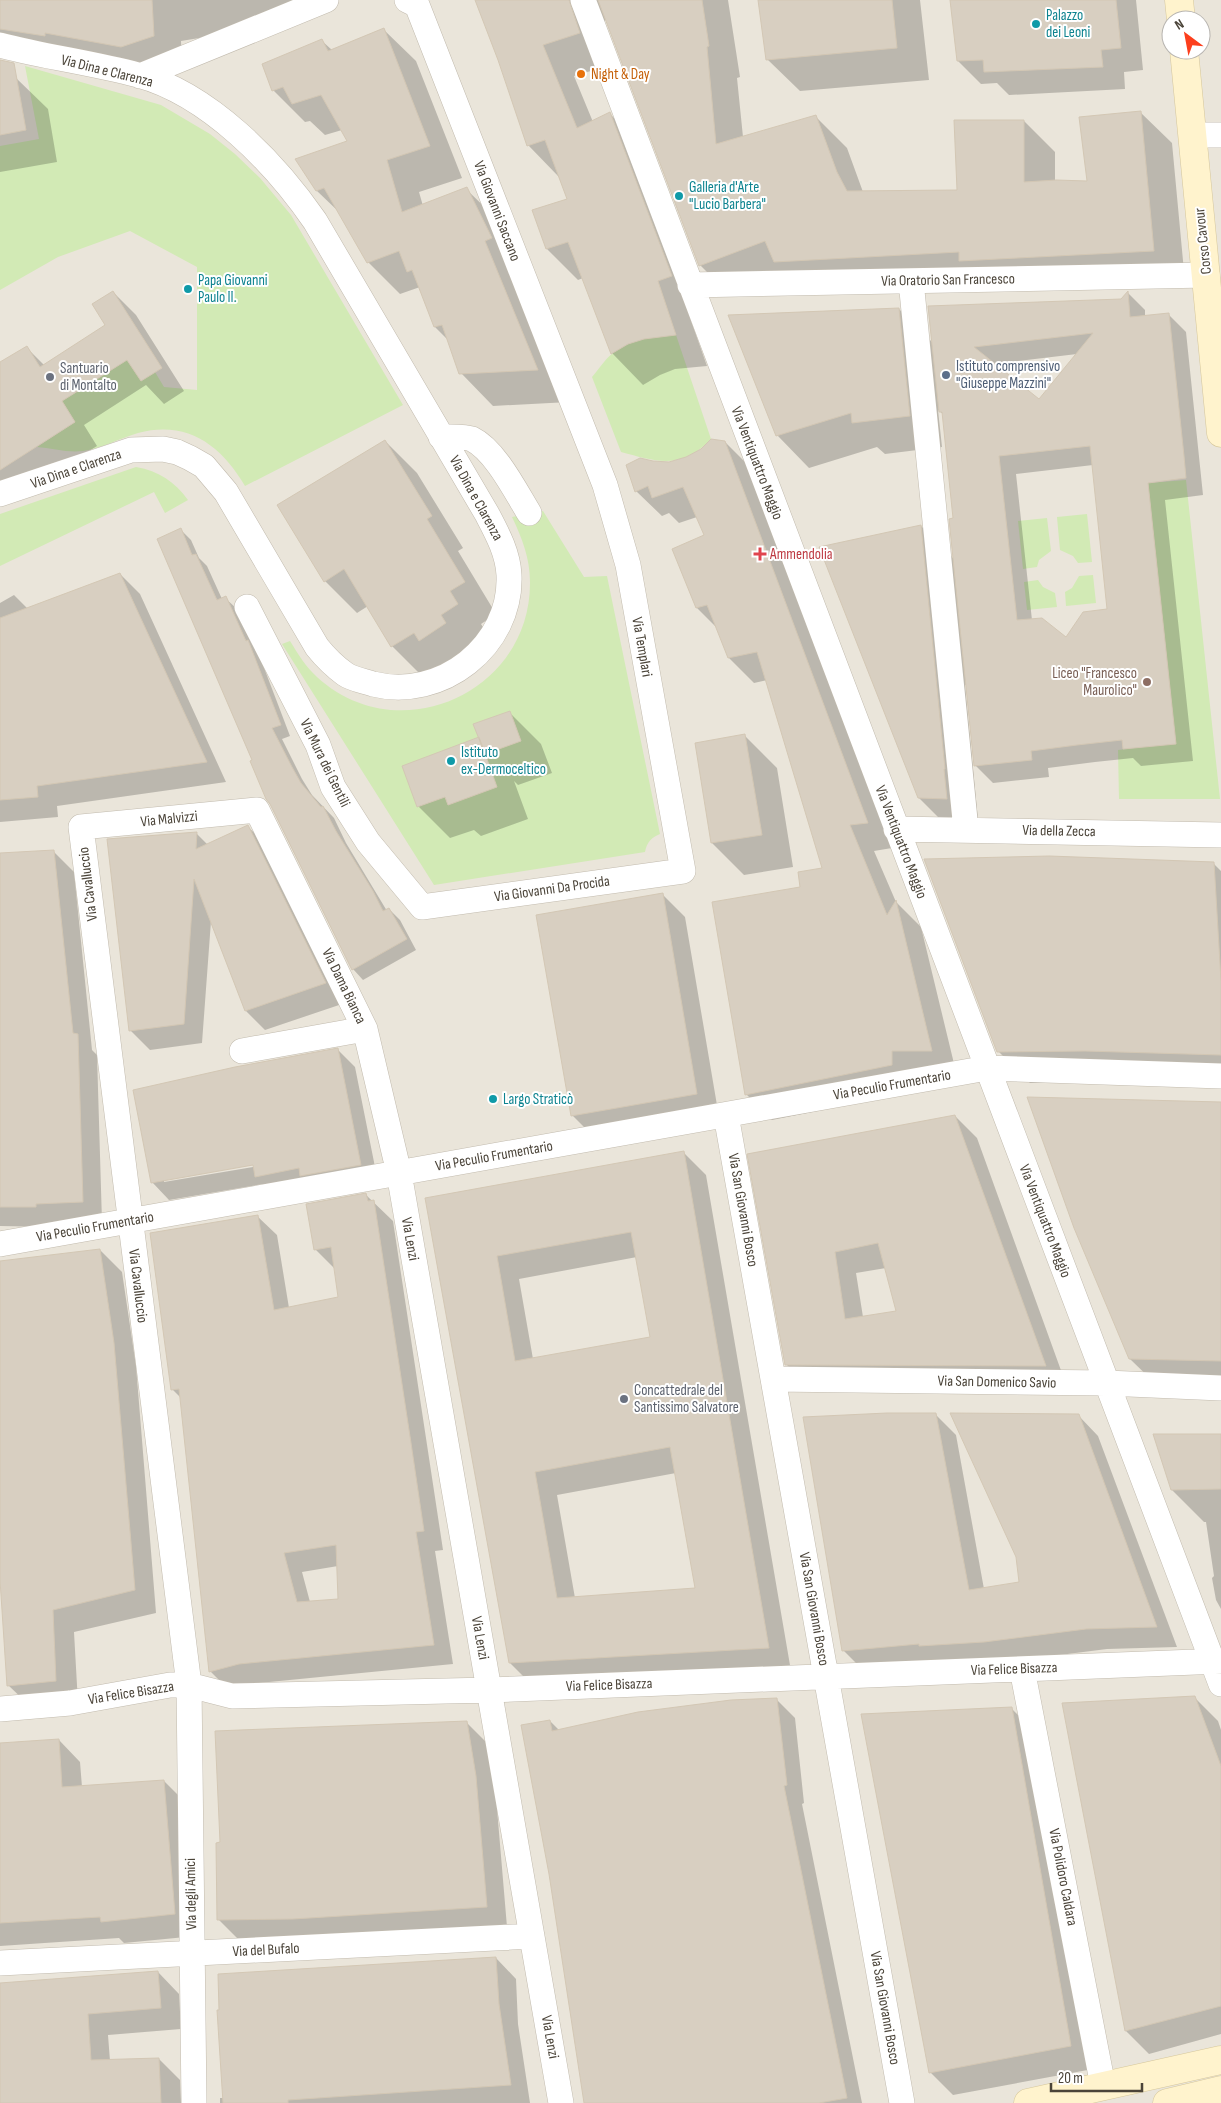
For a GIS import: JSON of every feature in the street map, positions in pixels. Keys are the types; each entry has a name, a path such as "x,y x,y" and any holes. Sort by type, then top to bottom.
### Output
{"main road":[{"name":"Corso Cavour","path":"1185,60 1221,433"},
{"path":"1028,2103 1221,2060"},
{"path":"1167,2103 1221,2090"}],"street":[{"path":"140,76 326,0"},
{"name":"Via Giovanni Saccano","path":"407,0 417,5 582,427"},
{"name":"Via Ventiquattro Maggio","path":"583,0 1106,1383 1218,1668"},
{"name":"Via Dina e Clarenza","path":"0,45 140,76 168,87 195,102 250,144 294,192 315,221 442,437 498,535 509,573 509,593 504,615 495,632 484,648 467,664 450,675 430,684 408,688 385,687 346,675 329,661 305,629 226,492 215,476 204,466 190,458 177,452 163,449 131,450 0,494"},
{"path":"1192,135 1221,135"},
{"name":"Via Oratorio San Francesco","path":"690,285 1207,275"},
{"path":"911,281 966,830"},
{"name":"Via Templari","path":"582,427 605,485 628,565 683,871"},
{"path":"442,437 471,438 482,446 502,470 529,513"},
{"name":"Via Mura dei Gentili","path":"247,607 318,745 333,787 368,842 422,907"},
{"name":"Via Malvizzi","path":"81,827 257,810"},
{"name":"Via Dama Bianca","path":"257,810 365,1029 399,1173"},
{"name":"Via Cavalluccio","path":"81,827 129,1221 189,1685"},
{"name":"Via della Zecca","path":"896,828 1221,835"},
{"name":"Via Giovanni Da Procida","path":"422,907 683,871"},
{"path":"242,1051 365,1029"},
{"name":"Via Peculio Frumentario","path":"0,1244 987,1068 1221,1076"},
{"name":"Via San Giovanni Bosco","path":"726,1115 902,2103"},
{"name":"Via Lenzi","path":"399,1173 561,2103"},
{"name":"Via San Domenico Savio","path":"773,1379 1106,1383 1221,1388"},
{"name":"Via Felice Bisazza","path":"0,1709 70,1703 170,1685 189,1685 232,1696 490,1690 1022,1669 1218,1668"},
{"name":"Via Polidoro Caldara","path":"1022,1669 1103,2086"},
{"name":"Via degli Amici","path":"189,1685 194,2103"},
{"name":"Via del Bufalo","path":"0,1963 532,1936"}],"shaded area":[{"path":"0,0 1221,0 1221,2103 0,2103"}],"green space":[{"path":"25,66 161,105 210,134 235,154 260,178 291,215 403,405 245,486 236,471 214,448 201,439 187,433 172,430 138,433 97,448 83,451 37,447 75,422 62,401 127,360 141,381 155,372 164,387 197,390 197,267 130,231 58,257 0,290 0,146 39,139"},
{"path":"676,335 711,439 689,456 669,461 646,459 621,452 592,377 610,355 627,344 651,337"},
{"path":"136,467 152,471 166,478 188,500 165,513 154,492 0,566 0,514"},
{"path":"1186,480 1220,799 1119,799 1118,750 1176,743 1148,483"},
{"path":"543,511 584,577 607,576 660,834 650,841 645,852 434,885 282,644 290,641 306,665 317,677 350,699 385,709 421,709 455,699 485,680 509,654 524,621 530,582 525,548 512,517"},
{"path":"1087,514 1092,562 1078,563 1073,556 1060,550 1057,517"},
{"path":"1047,518 1051,551 1039,560 1037,567 1023,569 1018,521"},
{"path":"1093,575 1096,603 1066,606 1065,592 1072,588 1079,576"},
{"path":"1038,580 1043,587 1055,593 1057,607 1027,610 1024,582"}],"building":[{"path":"0,0 152,0 154,36 121,47 45,33 45,36 0,29"},
{"path":"475,0 569,0 580,33 543,45 577,128 610,112 672,276 658,281 676,335 644,339 628,344 611,354 568,242 546,249 532,210 567,199 545,140 527,146 498,60"},
{"path":"598,0 702,0 709,46 707,47 716,144 816,115 837,172 847,191 957,190 954,120 1024,120 1024,182 1087,181 1079,117 1141,111 1154,251 959,261 959,252 774,262 765,241 699,266"},
{"path":"758,0 892,0 897,48 766,60"},
{"name":"Palazzo dei Leoni","path":"950,0 1116,0 1121,48 1101,50 1103,67 984,72 983,60 957,61"},
{"path":"384,28 430,146 387,160 402,212 467,187 492,238 485,241 538,370 459,374 442,325 434,327 412,270 407,272 399,251 367,263 324,188 316,191 295,159 347,141 321,95 292,104 283,87 272,91 262,64 322,39 328,51"},
{"path":"0,60 14,63 26,130 0,135"},
{"name":"Santuario di Montalto","path":"113,291 162,368 141,381 127,360 62,401 75,422 0,470 0,362 27,346 40,367 105,325 92,304"},
{"path":"1128,291 1130,317 1169,313 1186,478 1148,483 1176,744 1123,749 1122,740 1031,751 1032,760 974,766 949,519 953,518 928,306 1121,299","holes":["1093,333 1039,399 974,347","1090,446 1107,609 1083,612 1066,637 1042,618 1017,620 999,456"]},
{"path":"899,308 910,416 852,423 851,413 776,436 728,315"},
{"path":"711,439 725,441 868,823 850,825 887,915 896,900 932,1051 892,1051 892,1065 745,1095 712,902 800,887 798,872 822,868 757,652 728,658 707,605 696,608 672,549 704,535 683,487 652,498 648,486 635,492 626,465 640,458 669,462 686,457 701,449"},
{"path":"385,440 432,516 427,519 465,582 450,591 458,604 441,615 446,623 419,641 414,633 391,647 344,569 324,582 277,505"},
{"path":"921,525 947,799 918,798 819,547"},
{"path":"181,528 192,555 196,554 217,600 226,596 246,641 248,640 281,725 272,728 292,767 301,783 321,807 323,806 383,911 389,908 407,939 352,970 266,799 250,761 252,760 157,539"},
{"path":"120,573 207,762 37,786 38,797 0,800 0,618"},
{"path":"510,711 521,741 485,754 473,724"},
{"path":"745,734 762,835 711,843 695,743"},
{"name":"Istituto ex-Dermoceltico","path":"479,737 497,787 448,805 445,797 417,807 402,766"},
{"path":"248,825 326,983 245,1011 194,879 184,1024 129,1031 107,839 197,832 196,849"},
{"path":"54,850 73,1033 78,1034 83,1202 36,1204 36,1207 0,1207 0,853"},
{"path":"1049,856 1214,862 1221,981 1221,1055 1085,1051 997,1052 924,859"},
{"path":"663,893 697,1094 571,1116 536,915"},
{"path":"338,1048 361,1165 300,1176 299,1168 255,1177 253,1165 151,1183 133,1090 235,1067"},
{"path":"1027,1097 1221,1102 1221,1361 1129,1359 1074,1228"},
{"path":"955,1115 1046,1366 785,1365 747,1154","holes":["878,1243 896,1311 845,1319 835,1252"]},
{"path":"684,1151 769,1648 509,1663 425,1198","holes":["631,1232 650,1337 515,1361 497,1256","670,1447 695,1588 557,1598 535,1472"]},
{"path":"366,1193 368,1201 374,1200 424,1531 416,1532 434,1645 239,1664 209,1672 179,1389 171,1390 150,1233 258,1215 274,1310 338,1297 331,1247 314,1250 306,1204","holes":["336,1545 338,1599 297,1602 284,1553"]},
{"path":"100,1249 114,1343 135,1590 53,1610 56,1681 7,1686 0,1580 0,1261"},
{"path":"936,1413 969,1590 1019,1582 1016,1557 950,1413 1079,1414 1157,1627 1086,1629 984,1642 919,1646 919,1644 842,1651 803,1417"},
{"path":"1153,1434 1221,1434 1221,1489 1171,1490"},
{"path":"1195,1696 1221,1766 1221,2006 1125,2031 1062,1703"},
{"path":"777,1698 787,1785 784,1786 847,2098 819,2103 584,2103 549,1874 521,1725 550,1720 552,1731 638,1712 731,1700"},
{"path":"1012,1707 1071,2046 929,2073 861,1714"},
{"path":"467,1721 476,1776 487,1907 293,1919 217,1920 216,1843 220,1842 215,1731"},
{"path":"59,1739 62,1787 164,1780 175,1914 101,1922 100,1917 0,1923 0,1743"},
{"path":"496,1957 499,2004 511,2085 288,2100 288,2103 223,2103 217,2010 219,2010 218,1974"},
{"path":"158,1971 161,2008 88,2014 91,2060 159,2058 161,2103 0,2103 0,1983"}],"place":[{"name":"Palazzo dei Leoni","path":"1036,24"},
{"name":"Night & Day","path":"581,74"},
{"name":"Galleria d'Arte \"Lucio Barbera\"","path":"679,196"},
{"name":"Papa Giovanni Paulo II.","path":"188,289"},
{"name":"Istituto comprensivo \"Giuseppe Mazzini\"","path":"946,375"},
{"name":"Santuario di Montalto","path":"50,377"},
{"name":"Ammendolia","path":"760,554"},
{"name":"Liceo \"Francesco Maurolico\"","path":"1147,682"},
{"name":"Istituto ex-Dermoceltico","path":"451,761"},
{"name":"Largo Straticò","path":"493,1099"},
{"name":"Concattedrale del Santissimo Salvatore","path":"624,1399"}]}
